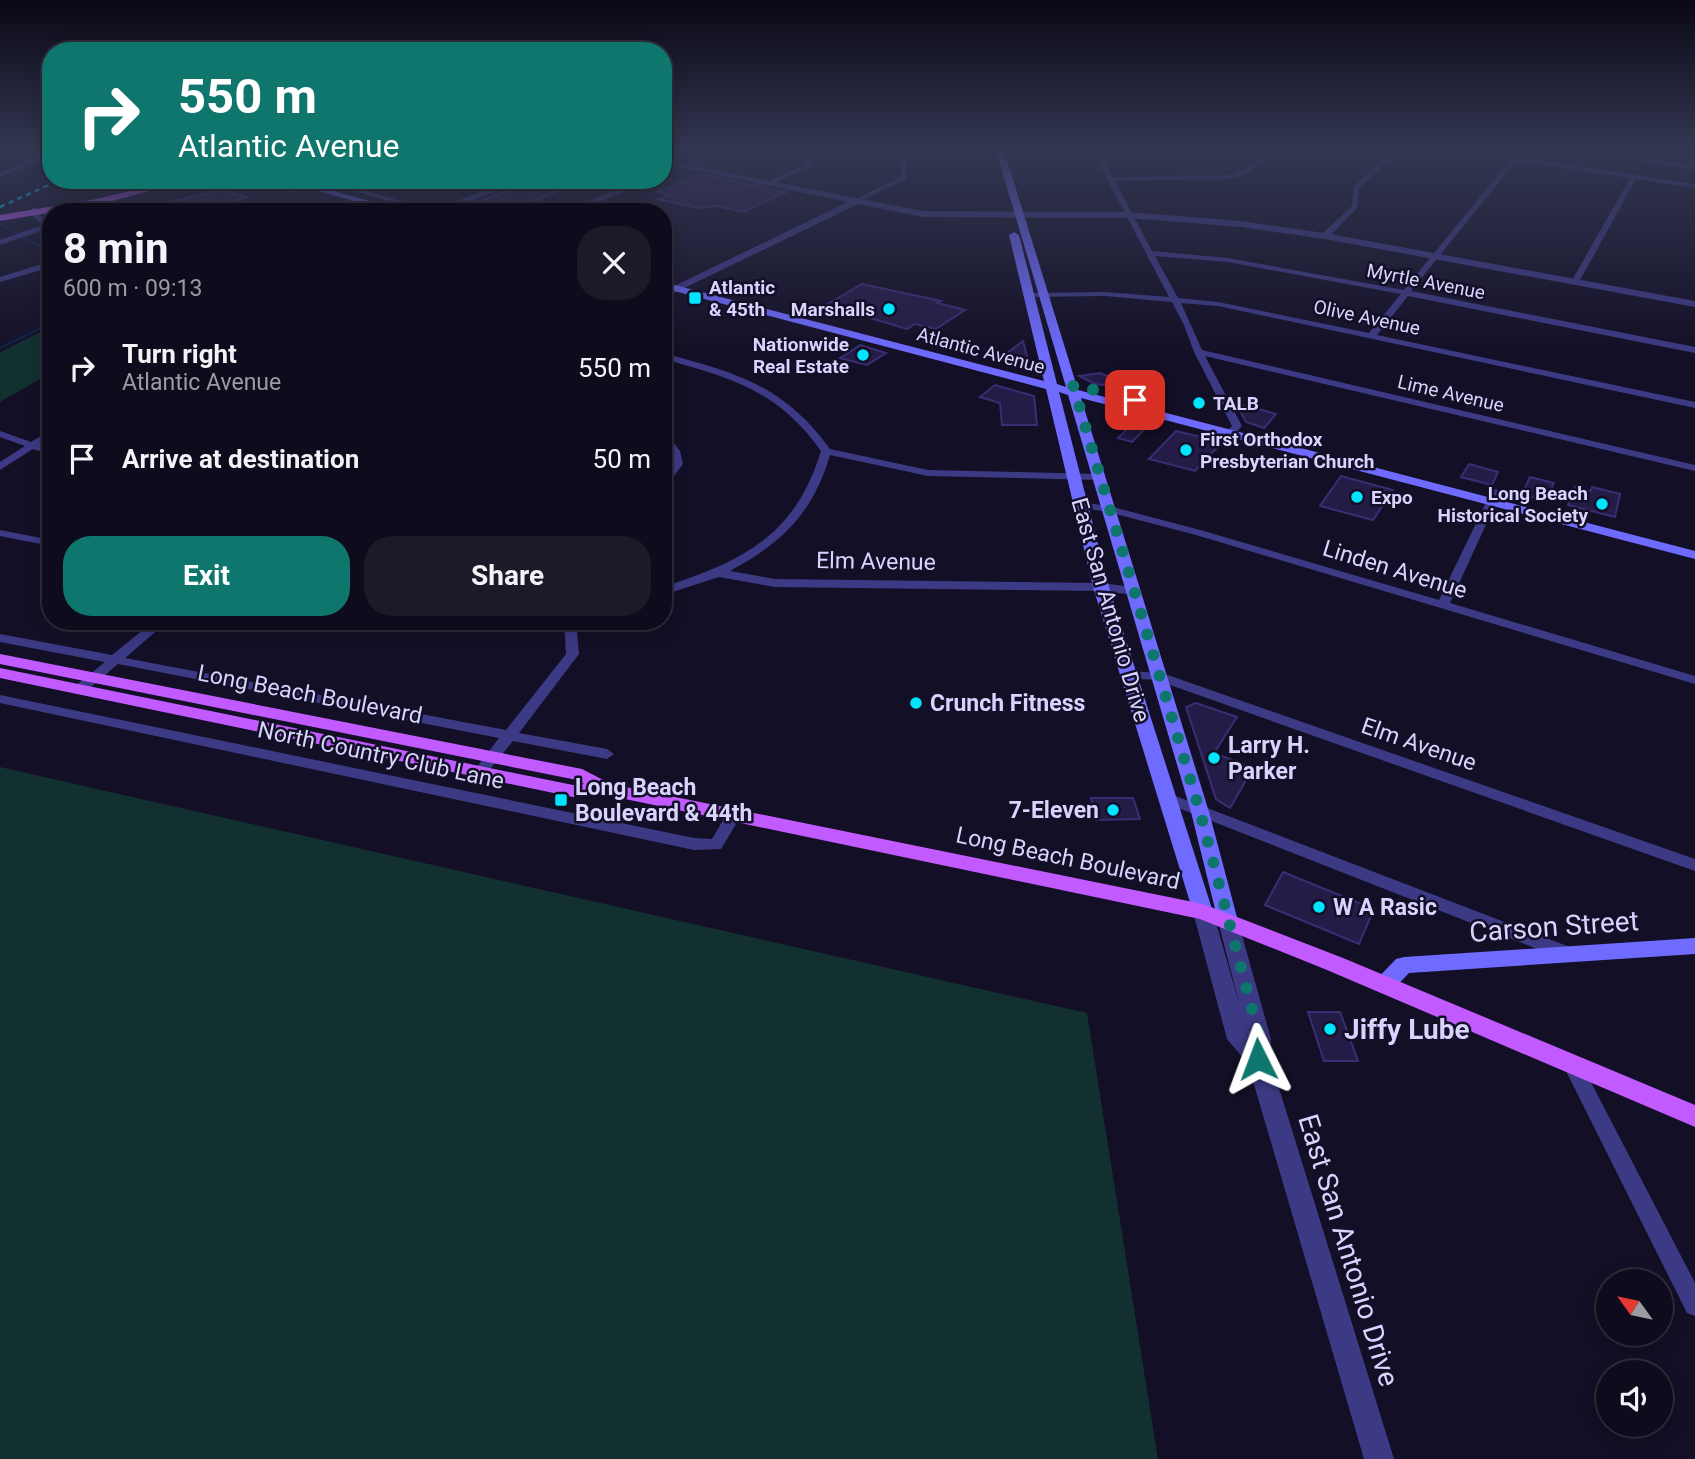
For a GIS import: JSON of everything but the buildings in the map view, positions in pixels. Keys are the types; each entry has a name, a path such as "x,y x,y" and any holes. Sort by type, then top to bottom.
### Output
{"main road":[{"name":"East San Antonio Drive","path":"1015,218 1027,295 1101,587 1203,912"},
{"name":"East San Antonio Drive","path":"1016,218 1045,295 1074,389 1157,676 1200,812 1228,921"},
{"name":"Atlantic Avenue","path":"672,283 681,287"},
{"name":"Atlantic Avenue","path":"672,286 1494,497 1695,544"},
{"name":"Atlantic Avenue","path":"1494,497 1695,555"},
{"name":"Long Beach Boulevard","path":"0,659 88,684"},
{"name":"Long Beach Boulevard","path":"0,673 88,684 486,764 573,792 606,789 1203,912 1383,984 1573,1067 1695,1116"},
{"name":"Carson Street","path":"1383,984 1404,965 1695,946"}],"street":[{"path":"672,291 822,218"},
{"path":"1130,218 1173,298 1233,430"},
{"path":"1167,218 1229,223 1325,236 1695,304"},
{"path":"1325,236 1343,218"},
{"path":"1371,335 1465,218"},
{"path":"1575,282 1611,218"},
{"path":"0,243 42,227"},
{"name":"Myrtle Avenue","path":"1150,253 1228,260 1695,351"},
{"path":"0,280 42,267"},
{"name":"Olive Avenue","path":"1027,295 1173,298 1239,307 1695,405"},
{"name":"Lime Avenue","path":"1198,352 1695,468"},
{"path":"672,359 733,375 778,397 804,419 827,451 928,473 1100,477"},
{"path":"672,363 677,360"},
{"path":"0,434 42,447"},
{"path":"0,467 42,438"},
{"path":"672,447 678,464 672,472"},
{"path":"718,573 773,541 799,515 819,480 827,451"},
{"path":"1443,605 1494,497"},
{"name":"Linden Avenue","path":"1081,505 1109,509 1695,680"},
{"path":"0,533 42,541"},
{"name":"Elm Avenue","path":"672,588 718,573 775,583 1101,587 1134,591"},
{"path":"88,684 151,630"},
{"path":"486,764 573,654 571,630"},
{"path":"0,638 607,754"},
{"name":"Elm Avenue","path":"1127,675 1157,676 1695,865"},
{"name":"North Country Club Lane","path":"0,699 703,846 716,845 734,814"},
{"path":"1168,799 1570,954"},
{"name":"East San Antonio Drive","path":"1203,912 1238,1039 1258,1059"},
{"name":"East San Antonio Drive","path":"1228,921 1260,1039 1258,1059 1379,1459"},
{"path":"1573,1067 1695,1305"}],"green space":[{"path":"42,331 42,378 0,402 0,352"},
{"path":"0,767 1087,1013 1158,1459 0,1459"}],"waterway":[{"path":"0,224 42,247"},
{"path":"0,348 42,327"}],"place":[{"name":"Atlantic & 45th","path":"695,298"},
{"name":"Marshalls","path":"889,309"},
{"name":"Nationwide Real Estate","path":"863,355"},
{"name":"TALB","path":"1199,403"},
{"name":"First Orthodox Presbyterian Church","path":"1186,450"},
{"name":"Expo","path":"1357,497"},
{"name":"Long Beach Historical Society","path":"1602,504"},
{"name":"Crunch Fitness","path":"916,703"},
{"name":"Larry H. Parker","path":"1214,758"},
{"name":"Long Beach Boulevard & 44th","path":"561,800"},
{"name":"7-Eleven","path":"1113,810"},
{"name":"W A Rasic","path":"1319,907"},
{"name":"Jiffy Lube","path":"1330,1029"}],"route":[{"path":"1135,400 1073,385 1157,676 1200,812 1260,1039 1258,1059"}]}
